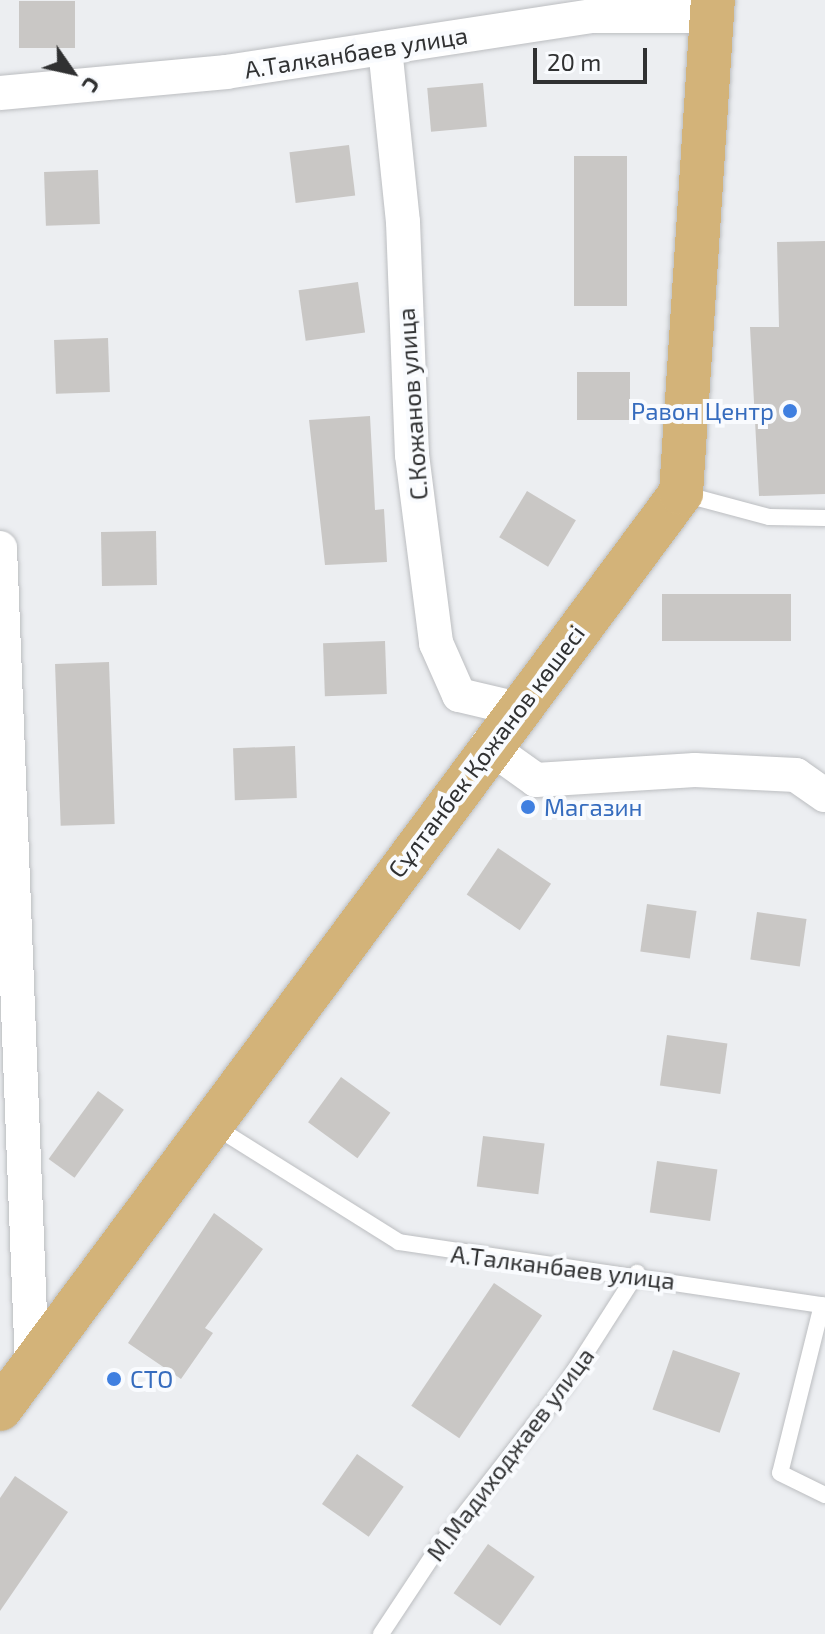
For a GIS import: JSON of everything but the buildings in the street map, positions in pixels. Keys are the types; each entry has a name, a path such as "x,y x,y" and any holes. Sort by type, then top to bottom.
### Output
{"main road":[{"path":"681,493 712,8"},
{"name":"Сұлтанбек Қожанов көшесі","path":"0,1409 487,745 518,709 681,493"}],"street":[{"name":"А.Талканбаев улица","path":"0,93 226,72 594,16 712,8"},
{"name":"С.Кожанов улица","path":"385,48 403,222 412,455 436,643 459,695 518,709"},
{"path":"0,548 32,1366"},
{"path":"487,745 536,780 695,770 796,775 825,795"}],"lane":[{"path":"681,493 769,517 825,518"},
{"name":"А.Талканбаев улица","path":"210,1123 399,1242 637,1273 822,1305 780,1473 825,1495"},
{"name":"М.Мадиходжаев улица","path":"381,1634 566,1384 637,1273"}],"place":[{"name":"Равон Центр","path":"790,411"},
{"name":"Магазин","path":"528,807"},
{"name":"СТО","path":"114,1379"}]}
